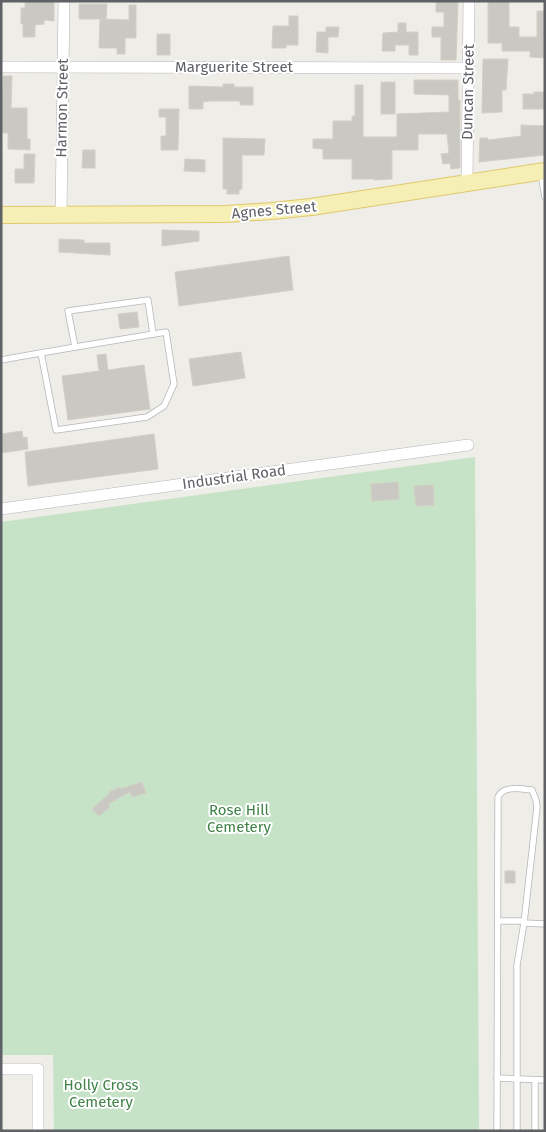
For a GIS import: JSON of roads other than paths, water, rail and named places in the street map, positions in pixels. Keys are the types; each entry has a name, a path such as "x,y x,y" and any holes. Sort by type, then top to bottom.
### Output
{"main road":[{"name":"Agnes Street","path":"1,215 225,214 272,211 543,171"}],"street":[{"name":"Harmon Street","path":"61,216 64,1"},
{"name":"Duncan Street","path":"467,183 469,1"},
{"name":"Marguerite Street","path":"1,66 468,68"},
{"name":"Industrial Road","path":"1,509 468,446"},
{"path":"1,1069 38,1069 38,1131"}],"lane":[{"path":"543,171 545,197"},
{"path":"75,347 68,311 148,300 153,334"},
{"path":"1,360 75,347 166,332 174,384 164,406 147,418 56,430 41,353"},
{"path":"497,1131 498,797 501,791 505,789 532,790 536,800 536,827 517,965 516,1131"},
{"path":"536,827 545,827"},
{"path":"498,921 545,924"},
{"path":"497,1078 545,1080"},
{"path":"535,1080 535,1131"}],"park label":[{"name":"Rose Hill Cemetery","path":"239,818"},
{"name":"Holly Cross Cemetery","path":"101,1094"}]}
